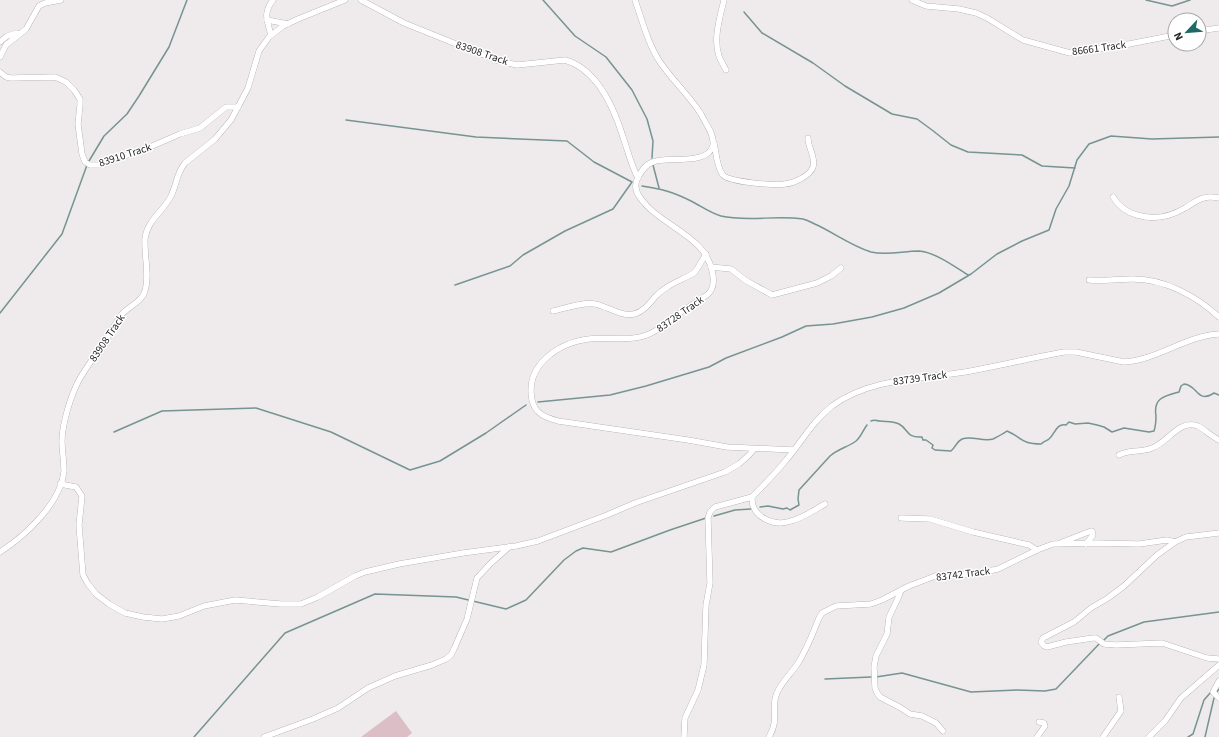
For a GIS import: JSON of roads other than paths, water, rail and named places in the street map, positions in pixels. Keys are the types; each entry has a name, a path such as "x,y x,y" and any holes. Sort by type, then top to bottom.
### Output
{"street":[{"path":"0,57 6,45 26,29 39,6 45,3 61,0"},
{"path":"271,35 266,13 273,0"},
{"name":"83908 Track","path":"0,552 14,544 38,522 46,512 60,484 64,473 62,440 63,430 73,393 82,375 123,313 139,299 145,291 145,239 148,226 166,204 171,195 177,174 185,163 220,134 231,120 248,88 259,51 271,35 288,24 345,0"},
{"name":"83908 Track","path":"361,0 417,29 496,60 517,65 565,60 583,68 603,92 613,110 638,178"},
{"path":"635,0 655,53 661,63 695,104 711,133 719,168 726,178 748,183 788,184 812,170 814,162 808,144 808,138"},
{"path":"724,0 717,43 718,55 726,70"},
{"name":"86661 Track","path":"912,0 926,6 976,13 1023,40 1070,53 1167,37"},
{"path":"267,20 288,24"},
{"path":"1207,30 1219,28"},
{"path":"0,42 7,36 26,29"},
{"name":"83910 Track","path":"0,72 6,77 11,78 55,77 70,85 80,99 79,130 82,154 85,162 90,165 100,165 150,147 169,138 203,126 226,107 238,107"},
{"path":"638,178 643,169 653,161 699,157 710,150 714,142"},
{"name":"83728 Track","path":"638,178 636,190 642,201 657,216 694,241 706,254 712,267 713,284 710,292 655,332 637,338 604,338 580,341 551,354 535,371 531,387 532,402 535,409 539,414 558,421 707,444 754,449 794,450"},
{"path":"1113,197 1118,205 1129,212 1141,216 1156,217 1166,216 1179,211 1200,198 1219,198"},
{"path":"553,311 585,304 595,304 623,313 635,314 643,310 668,285 694,273 706,254"},
{"path":"712,267 731,269 745,280 772,294 817,283 831,276 841,268"},
{"path":"1090,280 1134,279 1160,283 1188,293 1219,317"},
{"name":"83739 Track","path":"752,497 794,450 810,426 833,406 854,394 879,385 974,370 1064,352 1076,352 1117,361 1131,362 1199,337 1219,334"},
{"path":"1119,455 1130,451 1154,448 1176,430 1185,426 1197,426 1219,440"},
{"path":"60,484 76,487 82,496 79,525 82,575 84,579 96,594 125,613 162,619 178,616 204,606 235,600 296,604 318,597 365,572 399,564 456,554 510,547 549,538 635,503 725,472 745,459 754,449"},
{"path":"684,737 684,718 698,690 704,665 706,605 710,583 708,518 710,512 715,507 752,497 752,502 757,513 762,517 776,522 790,522 825,504"},
{"path":"901,518 930,519 973,532 1029,545 1037,550"},
{"path":"1058,544 1091,531 1093,535 1086,544"},
{"name":"83742 Track","path":"769,737 775,725 774,702 780,686 798,664 822,614 836,606 871,604 909,586 938,575 974,574 998,569 1045,546 1058,544 1139,544 1167,540 1175,542 1186,537 1219,533"},
{"path":"1175,542 1157,555 1108,598 1091,608 1074,622 1043,638 1041,642 1047,647 1089,638 1096,638 1104,644 1116,645 1162,643 1196,655 1219,659"},
{"path":"264,737 338,708 368,688 395,676 432,666 446,659 451,655 467,619 477,578 490,564 510,547"},
{"path":"901,590 889,617 887,634 876,656 874,666 876,693 880,697 910,714 922,716 936,723 943,731"},
{"path":"1152,736 1165,721 1181,698 1219,665"},
{"path":"1219,681 1213,692 1219,698"},
{"path":"1103,737 1120,714 1121,708 1119,697"},
{"path":"1037,737 1045,726 1044,723 1038,722"}],"waterway":[{"path":"89,161 104,136 127,114 169,47 187,0"},
{"path":"543,0 575,36 606,57 632,90 647,119 653,141 652,158"},
{"path":"1146,0 1172,6 1190,0"},
{"path":"744,12 762,33 813,63 845,86 892,114 917,119 951,145 968,152 1022,155 1042,166 1075,168"},
{"path":"346,120 476,137 567,141 594,162 632,182 613,209 565,231 523,255 510,266 455,285"},
{"path":"538,402 610,395 646,386 709,367 726,358 782,337 806,326 833,324 872,317 904,308 939,293 971,274 997,254 1022,241 1049,230 1056,209 1069,186 1077,160 1089,144 1111,136 1152,139 1219,137"},
{"path":"0,313 62,234 87,165"},
{"path":"653,165 659,188"},
{"path":"642,186 673,193 721,216 731,218 805,219 871,252 883,254 913,251 925,252 945,260 968,275"},
{"path":"871,421 875,420 899,424 910,435 922,437 923,440 926,440 933,445 932,448 935,450 951,451 962,439 970,438 989,440 1007,431 1026,442 1041,444 1049,439 1058,427 1066,425 1069,422 1075,424 1088,423 1097,425 1112,432 1124,428 1149,432 1154,431 1156,422 1156,405 1164,397 1179,392 1181,386 1184,384 1189,385 1204,396 1214,393 1219,395"},
{"path":"114,432 162,411 256,408 331,432 410,470 440,461 486,433 526,405"},
{"path":"760,507 768,506 783,509 787,508 790,510 799,505 799,490 830,456 858,439 867,425"},
{"path":"714,516 735,510 751,509"},
{"path":"194,737 285,633 375,594 456,597 506,609 526,600 564,560 576,551 583,548 611,552 706,518"},
{"path":"1103,641 1108,636 1144,622 1219,612"},
{"path":"876,677 902,673 971,692 1017,690 1045,691 1056,689 1100,643"},
{"path":"825,679 871,677"},
{"path":"1216,693 1219,689"},
{"path":"1188,737 1193,734 1204,700 1211,692"},
{"path":"1205,737 1214,698"}]}
